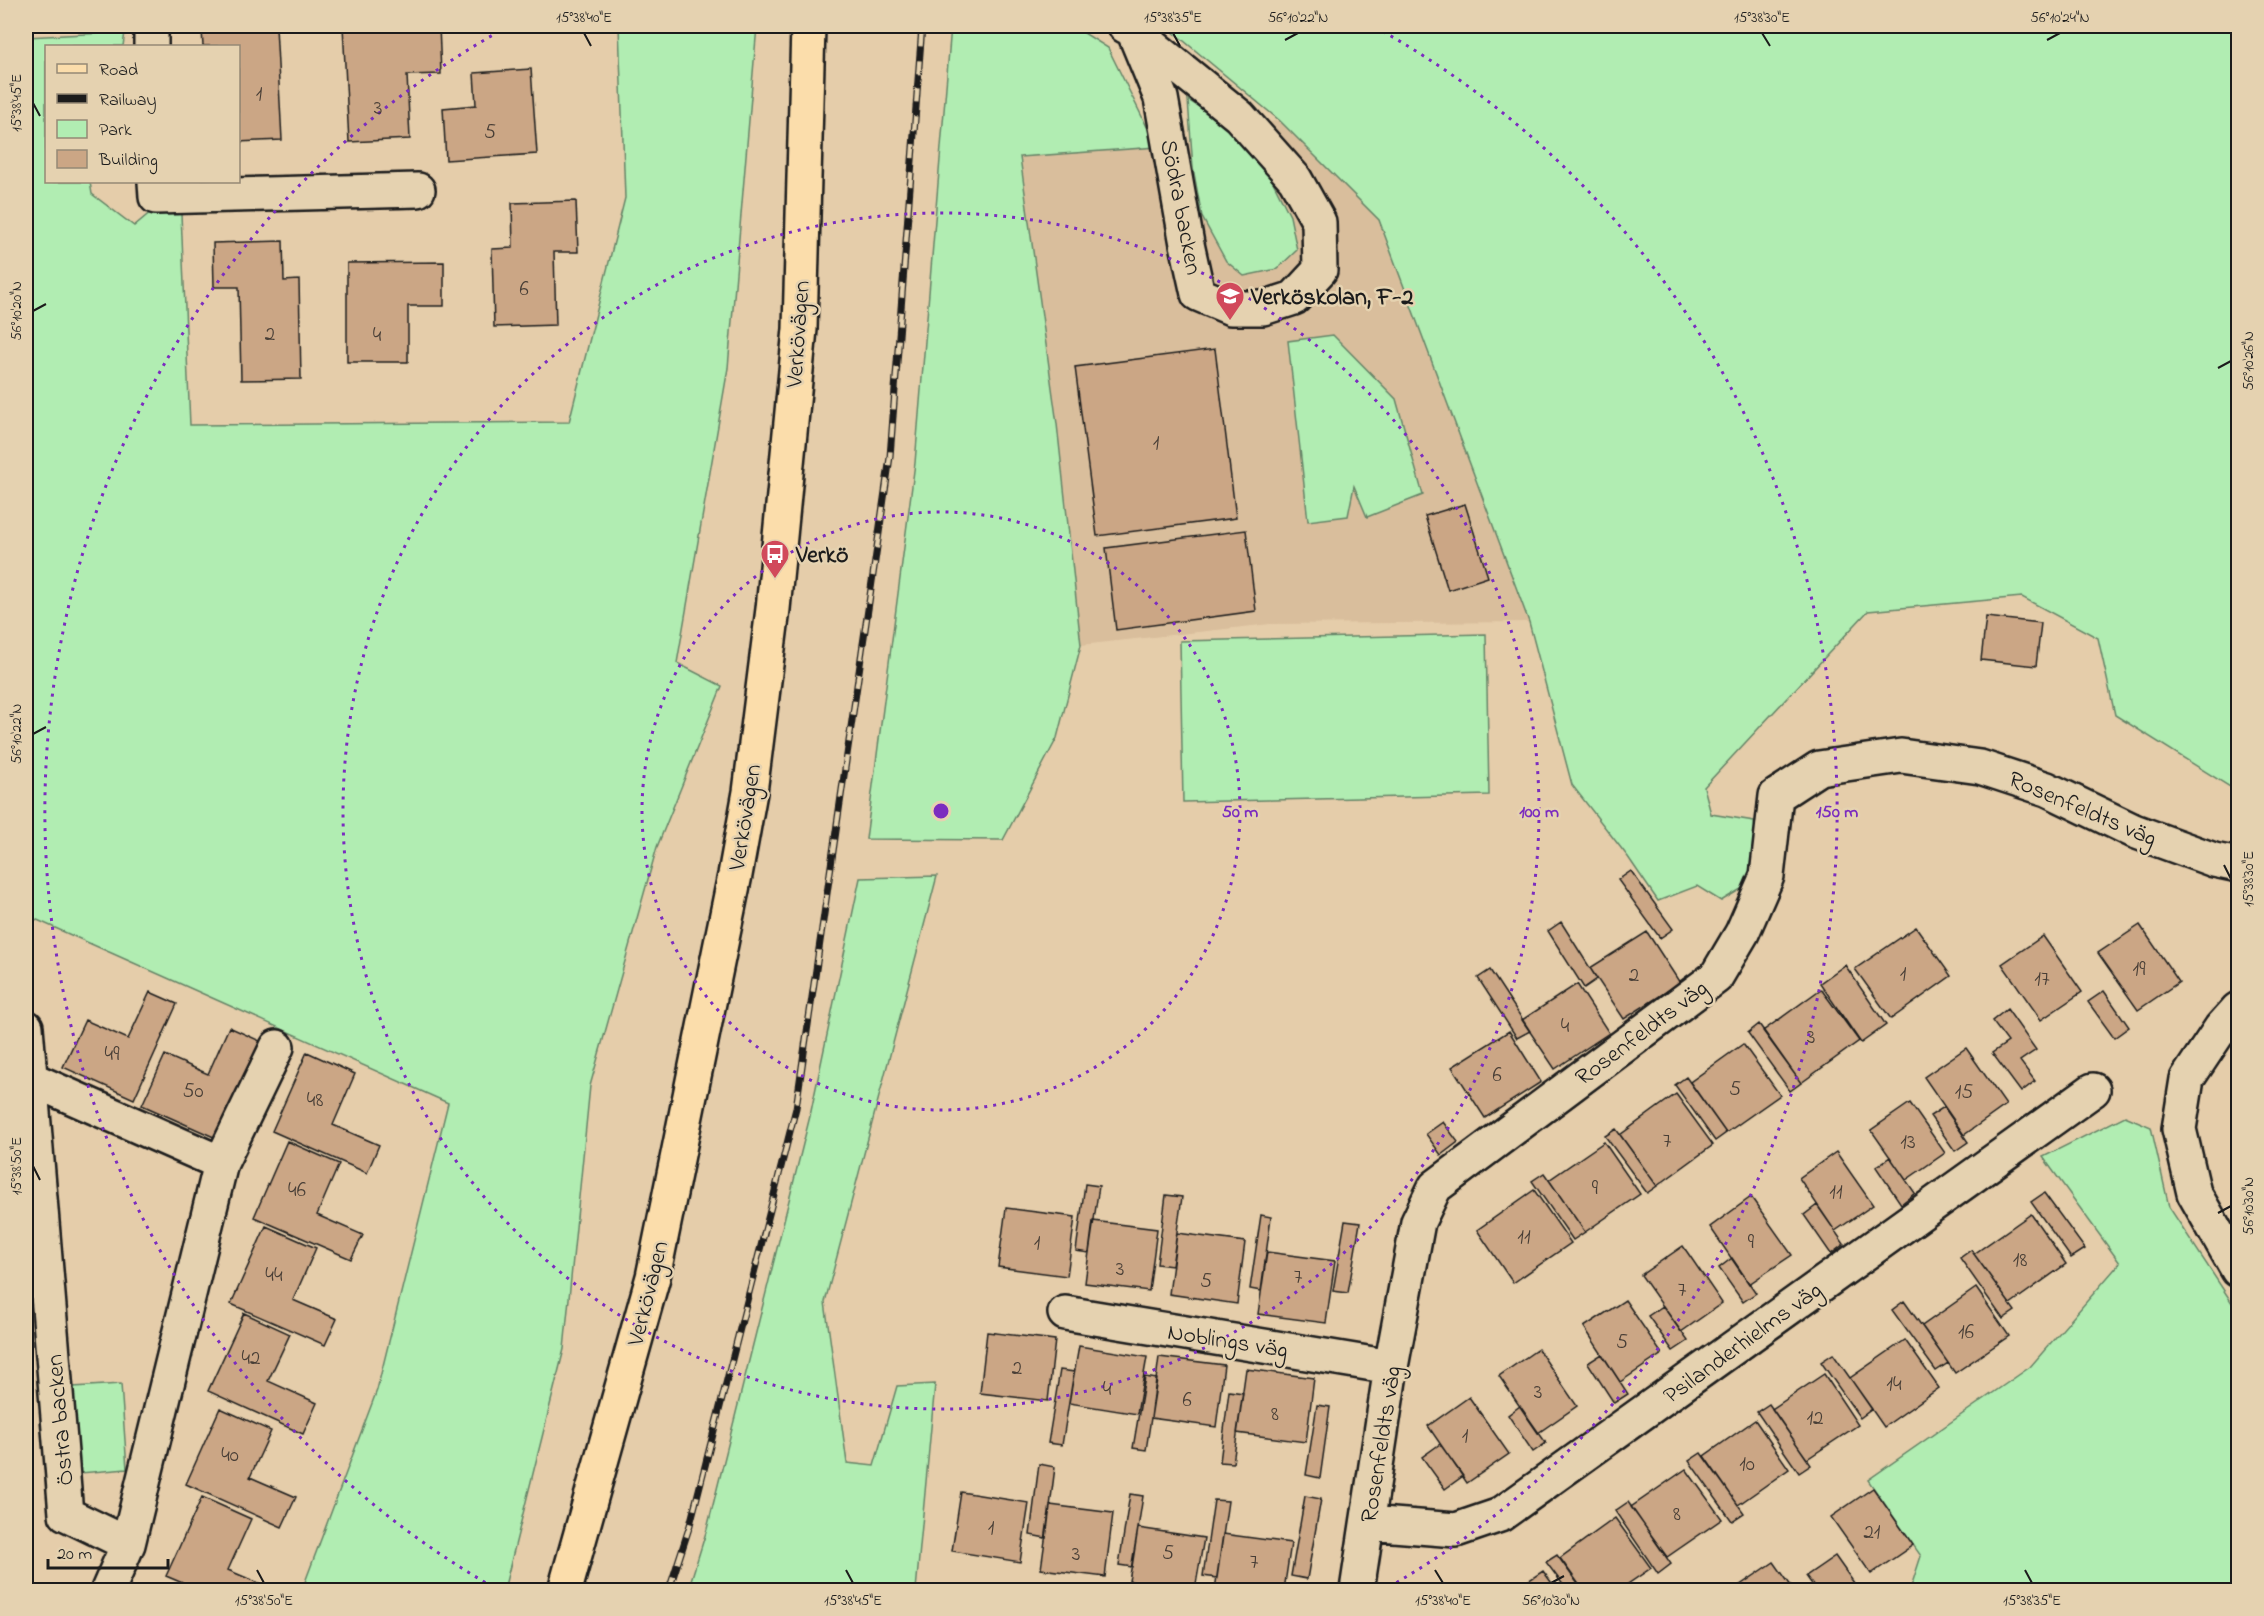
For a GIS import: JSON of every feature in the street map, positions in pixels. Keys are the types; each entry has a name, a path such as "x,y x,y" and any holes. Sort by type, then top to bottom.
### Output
{"main road":[{"name":"Verkövägen","path":"565,1590 653,1277 750,792 773,609 800,329 808,26"}],"street":[{"path":"151,26 151,45"},
{"name":"Södra backen","path":"1129,28 1239,117 1295,179 1319,222 1320,270 1294,297 1263,308 1231,308 1198,294 1161,98 1129,28"},
{"path":"155,183 156,197 418,190"},
{"name":"Rosenfeldts väg","path":"1357,1590 1391,1367 1418,1222 1435,1187 1716,976 1742,933 1767,876 1776,796 1819,768 1901,756 1980,767 2047,789 2134,831 2214,860 2238,865"},
{"path":"2238,1009 2221,1028 2187,1079 2179,1129 2194,1193 2238,1270"},
{"name":"Östra backen","path":"26,1027 66,1514 128,1544"},
{"path":"108,1590 128,1544 221,1163 277,1047"},
{"path":"31,1079 221,1163"},
{"name":"Psilanderhielms väg","path":"1368,1523 1456,1530 1500,1515 2093,1090"},
{"name":"Noblings väg","path":"1065,1312 1391,1367"}],"shaded area":[{"name":"Verköskolan, F-2","path":"1279,120 1379,220 1529,622 1270,624 1081,645 1057,424 1019,157 1157,147"}],"green space":[{"path":"619,26 757,26 728,368 677,663 722,686 657,847 590,1086 564,1349 504,1590 302,1590 377,1390 448,1103 26,915 26,37 125,32 123,45 45,45 45,183 90,183 92,194 134,226 152,211 181,214 190,425 569,422 625,198"},
{"path":"951,26 1073,26 1108,48 1157,147 1020,157 1057,424 1081,645 1057,738 1003,840 866,839 915,463"},
{"path":"1166,26 2238,26 2238,792 2115,715 2098,638 2022,597 1868,611 1704,787 1711,814 1754,821 1757,845 1746,886 1721,901 1697,886 1658,901 1628,857 1572,785 1529,622 1379,220 1279,120"},
{"path":"1188,100 1224,122 1270,176 1290,216 1297,250 1277,269 1244,276 1226,261 1202,217 1193,168"},
{"path":"1333,335 1396,399 1423,495 1367,517 1354,486 1348,516 1308,521 1288,341"},
{"path":"1486,634 1489,795 1183,802 1180,641"},
{"path":"937,876 825,1302 847,1463 874,1466 897,1386 935,1384 916,1590 688,1590 707,1529 810,1116 860,878"},
{"path":"2125,1116 2151,1127 2169,1207 2238,1312 2238,1590 1910,1590 1921,1556 1868,1480 2030,1367 2120,1263 2043,1157"},
{"path":"121,1384 127,1469 80,1473 73,1387"}],"building":[{"path":"343,26 439,26 441,74 407,75 410,139 349,142"},
{"path":"276,27 282,140 240,142 240,45 203,45 202,30"},
{"path":"531,69 537,154 446,160 443,108 476,105 474,73"},
{"path":"576,201 578,252 554,252 556,325 494,327 492,249 513,248 512,203"},
{"path":"283,241 284,281 299,280 301,379 241,380 239,287 214,287 213,243"},
{"path":"444,262 444,306 408,306 408,362 347,362 347,263"},
{"path":"1215,349 1236,518 1097,536 1075,367"},
{"path":"1465,504 1488,577 1448,590 1425,516"},
{"path":"1246,530 1256,611 1116,630 1106,548"},
{"path":"1986,617 2041,623 2036,666 1981,660"},
{"path":"1631,871 1673,929 1660,938 1618,880"},
{"path":"1561,922 1597,979 1584,988 1548,931"},
{"path":"2140,925 2179,982 2138,1010 2098,953"},
{"path":"1916,927 1951,976 1891,1019 1855,969"},
{"path":"1647,932 1680,983 1624,1019 1590,968"},
{"path":"2043,936 2082,992 2041,1020 2002,964"},
{"path":"1845,965 1886,1025 1861,1043 1820,983"},
{"path":"1490,970 1530,1031 1517,1038 1478,978"},
{"path":"1577,984 1609,1033 1555,1069 1522,1020"},
{"path":"1821,989 1859,1041 1801,1083 1763,1031"},
{"path":"2104,991 2129,1027 2114,1038 2088,1002"},
{"path":"150,992 177,1004 134,1099 63,1067 85,1020 128,1039"},
{"path":"2007,1009 2036,1050 2020,1061 2035,1081 2021,1092 1992,1053 2008,1042 1992,1021"},
{"path":"1759,1024 1801,1083 1790,1091 1748,1033"},
{"path":"229,1027 260,1041 216,1138 142,1105 165,1055 208,1074"},
{"path":"1509,1031 1541,1082 1485,1118 1452,1067"},
{"path":"1743,1044 1780,1095 1726,1133 1690,1082"},
{"path":"1966,1048 2006,1105 1964,1135 1924,1077"},
{"path":"307,1052 355,1074 333,1125 379,1145 367,1173 272,1131"},
{"path":"1686,1077 1726,1133 1715,1141 1675,1085"},
{"path":"1676,1094 1713,1145 1657,1186 1620,1135"},
{"path":"1910,1103 1945,1153 1906,1180 1871,1130"},
{"path":"1944,1107 1968,1142 1955,1151 1930,1116"},
{"path":"1443,1122 1458,1142 1441,1155 1426,1134"},
{"path":"1616,1129 1657,1186 1647,1193 1605,1136"},
{"path":"287,1141 339,1164 317,1215 363,1235 351,1259 254,1217"},
{"path":"1604,1142 1640,1194 1585,1232 1549,1180"},
{"path":"1836,1152 1873,1205 1835,1231 1799,1178"},
{"path":"1890,1157 1915,1193 1901,1204 1876,1167"},
{"path":"1544,1173 1585,1232 1573,1240 1532,1181"},
{"path":"1085,1184 1099,1186 1089,1253 1076,1251"},
{"path":"1534,1190 1571,1243 1513,1283 1477,1230"},
{"path":"2044,1193 2085,1249 2071,1258 2031,1202"},
{"path":"1166,1195 1182,1197 1172,1266 1157,1264"},
{"path":"1751,1197 1792,1255 1749,1284 1710,1227"},
{"path":"1817,1205 1844,1244 1831,1254 1804,1215"},
{"path":"1006,1208 1075,1217 1067,1276 998,1267"},
{"path":"2031,1214 2066,1264 2010,1304 1974,1254"},
{"path":"1261,1215 1271,1217 1261,1291 1250,1289"},
{"path":"1093,1221 1157,1229 1149,1291 1085,1283"},
{"path":"1345,1221 1360,1223 1348,1293 1333,1291"},
{"path":"266,1226 316,1248 293,1300 337,1319 325,1345 231,1304"},
{"path":"1177,1233 1245,1242 1237,1304 1169,1294"},
{"path":"1683,1246 1722,1303 1681,1332 1641,1275"},
{"path":"1971,1250 2015,1311 2003,1319 1960,1258"},
{"path":"1267,1252 1335,1261 1326,1323 1258,1314"},
{"path":"1732,1258 1756,1293 1743,1302 1719,1268"},
{"path":"1976,1288 2009,1336 1955,1373 1922,1326"},
{"path":"1625,1300 1662,1354 1620,1382 1584,1327"},
{"path":"1904,1301 1948,1363 1936,1371 1892,1310"},
{"path":"1663,1306 1688,1341 1673,1351 1648,1316"},
{"path":"244,1313 290,1334 268,1381 317,1403 303,1434 208,1391"},
{"path":"987,1332 1055,1340 1048,1401 980,1393"},
{"path":"1905,1340 1939,1388 1884,1427 1850,1378"},
{"path":"1079,1346 1147,1357 1137,1414 1069,1403"},
{"path":"1538,1349 1577,1406 1538,1433 1499,1376"},
{"path":"1602,1354 1628,1394 1614,1403 1588,1363"},
{"path":"1833,1354 1872,1409 1860,1418 1821,1362"},
{"path":"1159,1357 1224,1365 1216,1427 1151,1418"},
{"path":"1246,1369 1314,1378 1306,1442 1237,1433"},
{"path":"1060,1370 1074,1372 1062,1445 1048,1443"},
{"path":"1824,1374 1858,1425 1807,1459 1772,1409"},
{"path":"1145,1377 1157,1379 1146,1450 1133,1448"},
{"path":"1229,1391 1243,1393 1233,1463 1220,1462"},
{"path":"1469,1397 1509,1454 1467,1483 1428,1426"},
{"path":"1769,1404 1811,1465 1799,1473 1757,1412"},
{"path":"1317,1405 1330,1407 1320,1478 1306,1475"},
{"path":"1520,1406 1546,1443 1533,1452 1508,1415"},
{"path":"220,1408 271,1431 250,1477 296,1497 282,1527 186,1484"},
{"path":"1755,1420 1789,1469 1738,1505 1704,1456"},
{"path":"1440,1444 1463,1476 1445,1489 1422,1457"},
{"path":"1701,1453 1744,1513 1732,1521 1689,1461"},
{"path":"1039,1464 1055,1467 1046,1538 1030,1535"},
{"path":"1686,1469 1722,1519 1667,1557 1631,1507"},
{"path":"1873,1488 1913,1545 1871,1574 1831,1517"},
{"path":"961,1492 1029,1503 1020,1562 952,1551"},
{"path":"1130,1494 1143,1496 1132,1567 1119,1565"},
{"path":"1305,1496 1321,1499 1307,1579 1291,1576"},
{"path":"202,1497 251,1519 228,1570 275,1590 199,1590 166,1576"},
{"path":"1214,1500 1228,1501 1217,1578 1203,1576"},
{"path":"1628,1502 1671,1564 1658,1574 1615,1511"},
{"path":"1050,1505 1113,1513 1105,1577 1041,1569"},
{"path":"1615,1518 1651,1568 1619,1590 1583,1590 1560,1558"},
{"path":"1138,1528 1204,1538 1195,1590 1129,1581"},
{"path":"1223,1534 1291,1543 1284,1590 1215,1590"},
{"path":"1557,1555 1583,1590 1567,1590 1546,1562"},
{"path":"1835,1556 1859,1590 1816,1590 1806,1576"},
{"path":"1774,1562 1794,1590 1733,1590"},
{"path":"1543,1571 1557,1590 1514,1590"}],"railway":[{"path":"669,1590 690,1525 796,1108 890,457 922,26"}],"place":[{"name":"Verköskolan, F-2","path":"1230,322"},
{"name":"Verkö","path":"775,580"}]}
